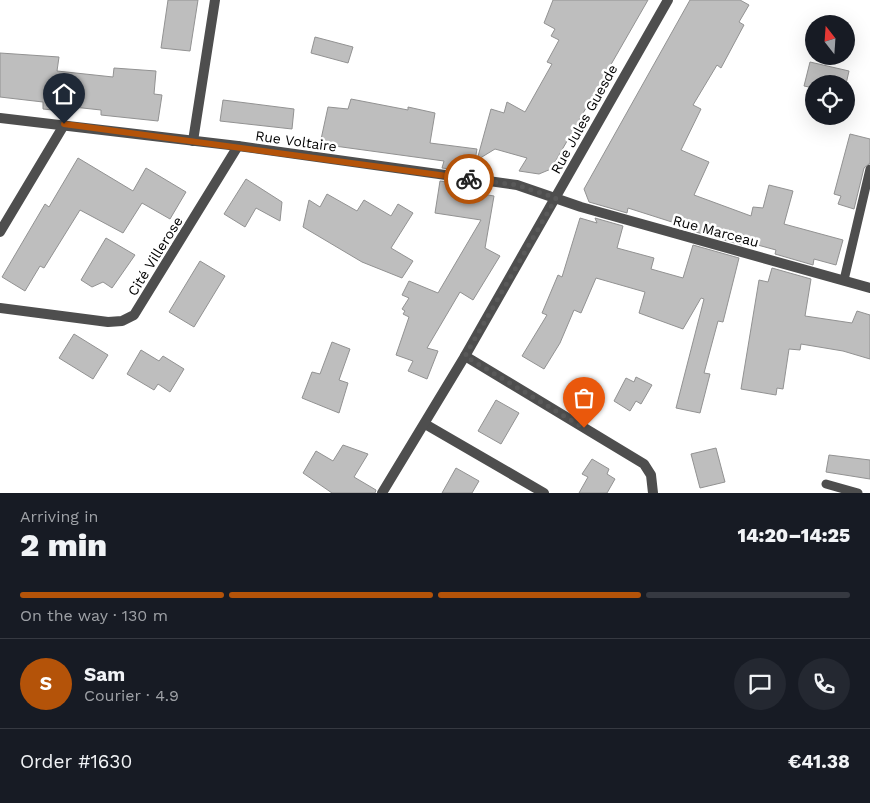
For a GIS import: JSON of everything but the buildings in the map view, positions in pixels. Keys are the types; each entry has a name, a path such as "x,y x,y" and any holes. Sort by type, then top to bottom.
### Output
{"street":[{"path":"193,141 215,0"},
{"name":"Rue Jules Guesde","path":"382,493 465,356 668,0"},
{"name":"Rue Voltaire","path":"0,118 64,124 238,146 517,185 556,198"},
{"path":"0,232 64,124"},
{"name":"Cité Villerose","path":"0,308 108,322 122,321 134,315 238,146"},
{"name":"Rue Marceau","path":"556,198 581,207 870,288"},
{"path":"465,356 644,464 651,474 653,493"},
{"path":"425,424 544,493"}],"lane":[{"path":"844,280 870,169"},
{"path":"826,484 858,493"}],"way so far":[{"path":"469,179 517,185 556,198 465,356 584,428"}],"route":[{"path":"64,124 238,146 469,179"}]}
